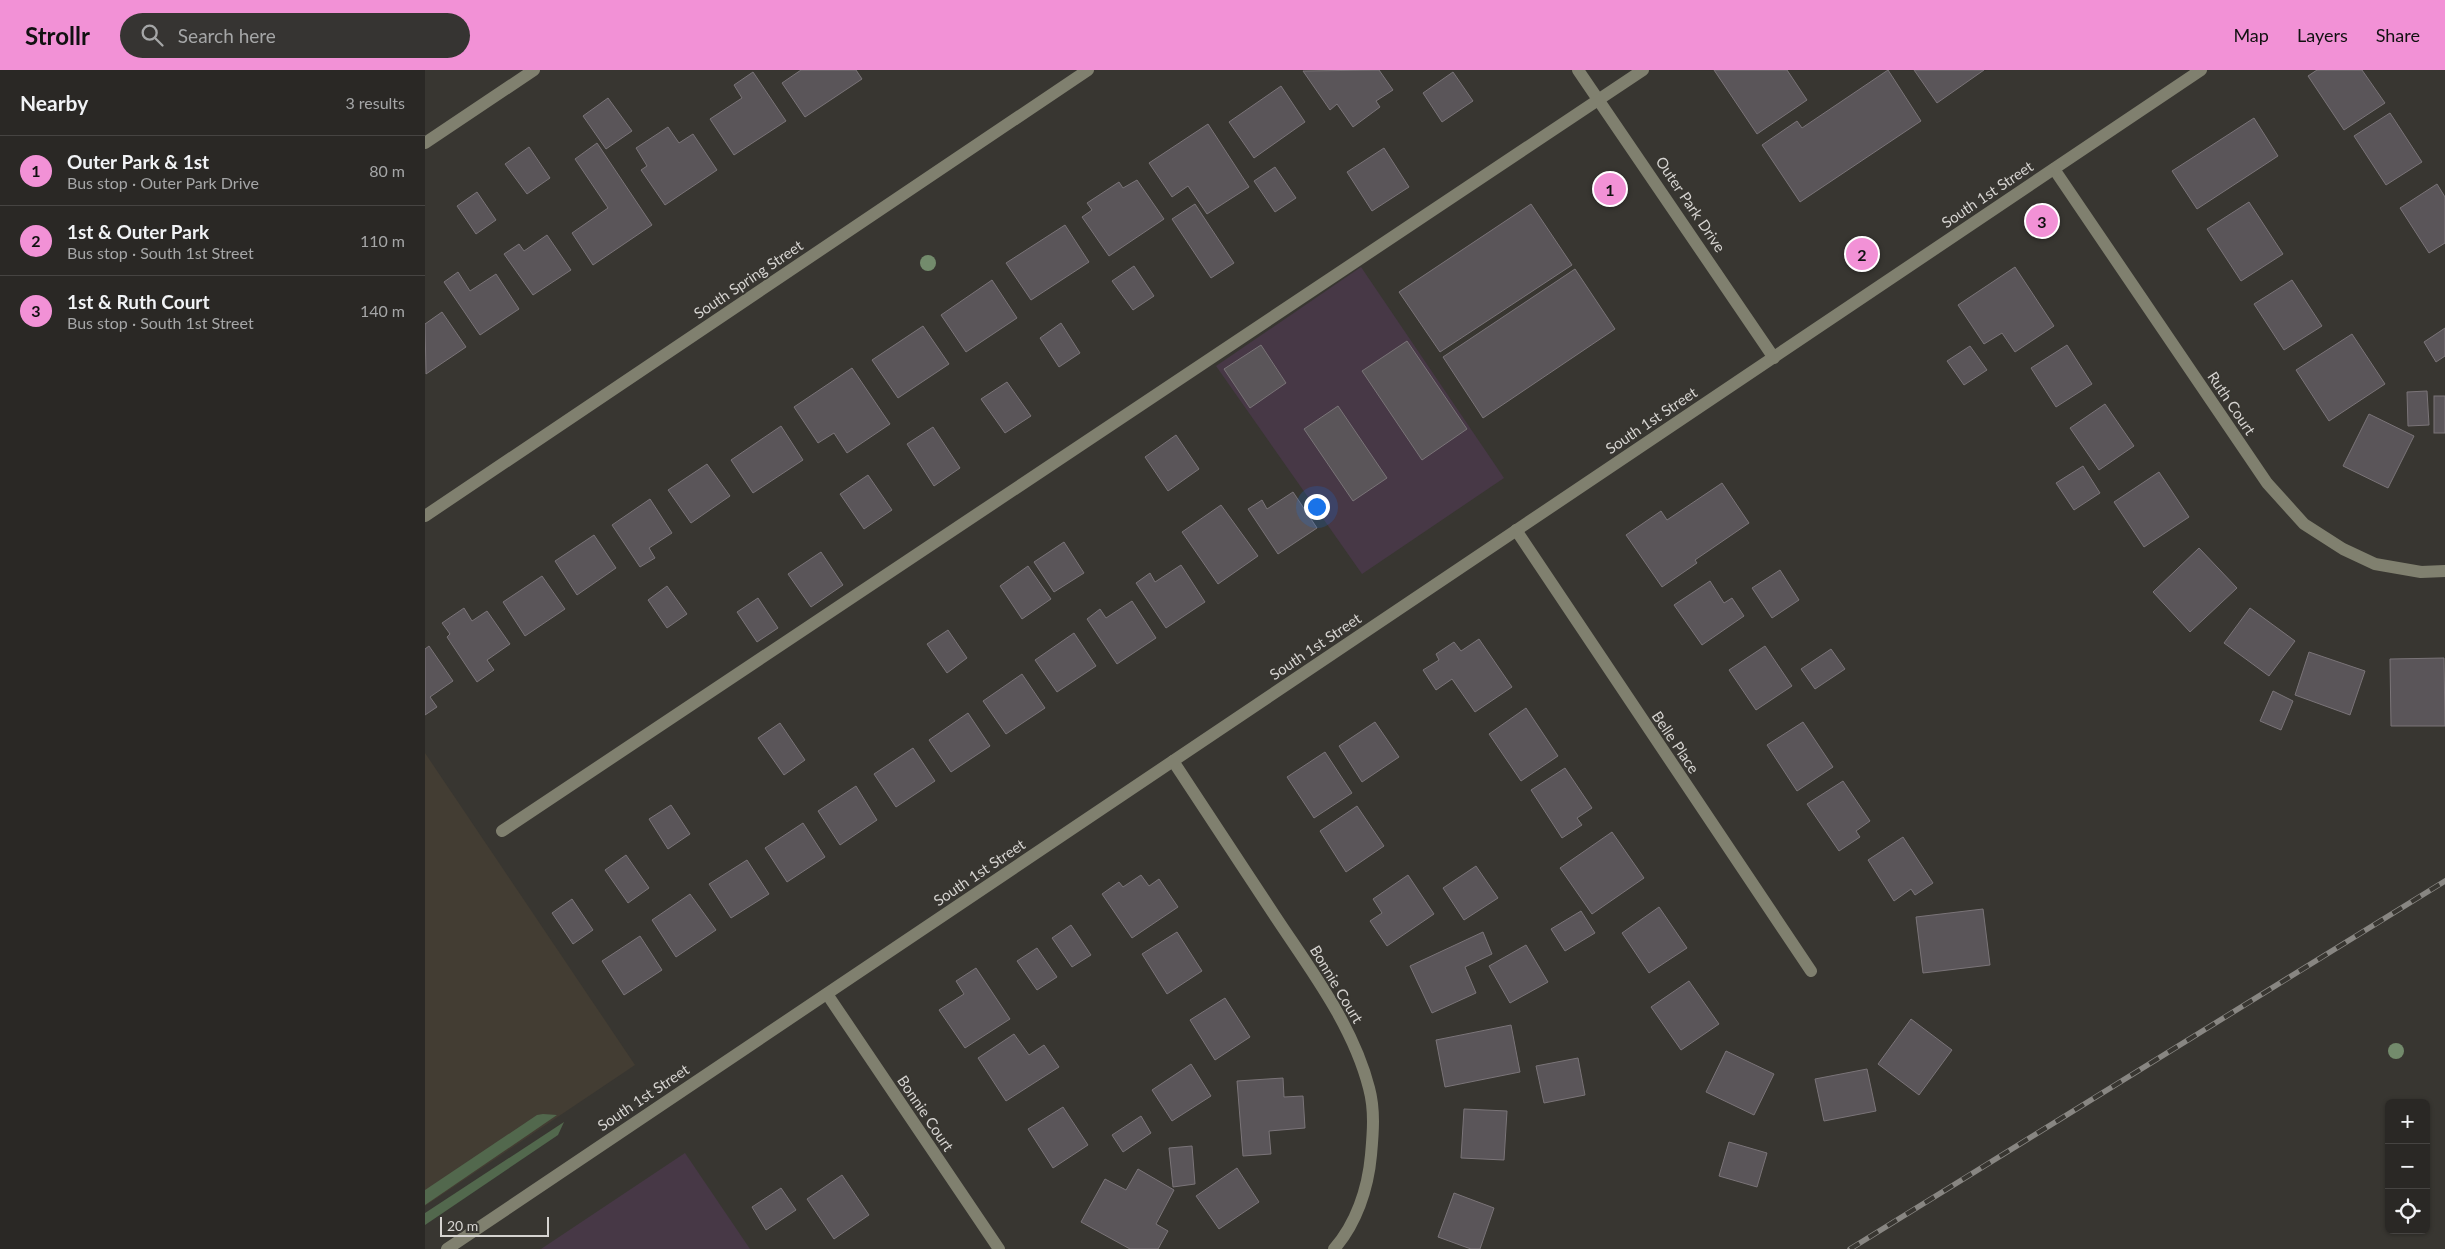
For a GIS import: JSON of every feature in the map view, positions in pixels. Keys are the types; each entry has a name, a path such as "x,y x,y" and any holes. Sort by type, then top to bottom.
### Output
{"street":[{"path":"425,143 534,70"},
{"name":"South Spring Street","path":"425,516 1088,70"},
{"name":"Outer Park Drive","path":"1578,70 1774,358"},
{"path":"502,831 1643,70"},
{"name":"South 1st Street","path":"447,1249 2201,70"},
{"name":"Ruth Court","path":"2054,168 2267,483 2303,524 2343,549 2375,564 2421,572 2445,571"},
{"name":"Belle Place","path":"1516,530 1811,971"},
{"name":"Bonnie Court","path":"1173,760 1326,994 1360,1056 1369,1089 1374,1124 1370,1169 1361,1202 1342,1240 1334,1249"},
{"name":"Bonnie Court","path":"827,994 999,1249"}],"shaded area":[{"path":"1361,267 1504,478 1362,574 1216,366"},
{"path":"425,753 635,1065 425,1206"},
{"path":"685,1153 750,1249 541,1249"}],"green space":[{"path":"537,1115 557,1115 425,1205 425,1190"},
{"path":"564,1122 558,1135 425,1225 425,1213"}],"building":[{"path":"801,70 856,70 862,79 805,117 782,83"},
{"path":"1379,70 1393,90 1376,101 1380,107 1353,127 1337,104 1330,110 1303,71"},
{"path":"1714,70 1787,70 1807,100 1757,134"},
{"path":"1888,70 1921,121 1800,202 1762,145 1797,121 1802,128"},
{"path":"1914,70 1984,70 1937,103"},
{"path":"2317,70 2362,70 2385,103 2344,130 2308,76"},
{"path":"753,72 786,121 734,155 710,119 742,98 734,85"},
{"path":"1453,72 1473,101 1442,122 1423,93"},
{"path":"1281,86 1305,122 1254,158 1229,122"},
{"path":"608,98 632,131 606,149 583,116"},
{"path":"2390,113 2422,162 2386,185 2354,136"},
{"path":"2254,118 2278,156 2197,209 2172,171"},
{"path":"1208,124 1249,187 1207,214 1188,186 1172,197 1149,163"},
{"path":"668,127 679,143 693,134 717,170 665,205 641,170 647,166 636,148"},
{"path":"597,143 652,225 593,265 572,233 608,208 575,159"},
{"path":"529,147 550,178 527,194 505,164"},
{"path":"1384,148 1409,187 1372,211 1347,172"},
{"path":"1275,167 1296,198 1275,212 1254,181"},
{"path":"1137,180 1164,219 1109,256 1082,217 1092,210 1087,203 1119,182 1123,188"},
{"path":"2437,184 2445,197 2445,243 2429,253 2400,208"},
{"path":"477,192 496,220 476,234 457,206"},
{"path":"2249,202 2283,254 2241,281 2207,229"},
{"path":"1195,204 1234,263 1211,278 1172,219"},
{"path":"1531,204 1572,265 1440,352 1399,292"},
{"path":"1065,225 1089,262 1031,300 1006,263"},
{"path":"547,235 571,270 533,295 504,254 519,244 524,251"},
{"path":"1134,266 1154,296 1133,310 1112,281"},
{"path":"2015,267 2054,326 2015,352 2002,333 1984,344 1958,305"},
{"path":"1575,269 1615,329 1483,418 1443,357"},
{"path":"458,272 470,291 496,274 519,309 480,335 444,282"},
{"path":"992,280 1017,318 966,352 941,315"},
{"path":"2292,280 2322,326 2284,350 2254,304"},
{"path":"442,312 466,347 426,374 425,324"},
{"path":"1061,323 1080,353 1059,367 1040,338"},
{"path":"923,326 949,364 898,398 872,360"},
{"path":"2445,328 2445,356 2436,362 2424,342"},
{"path":"2352,334 2385,384 2329,421 2296,370"},
{"path":"1407,341 1467,429 1422,460 1362,371"},
{"path":"1261,345 1286,383 1250,408 1224,369"},
{"path":"2067,345 2092,384 2056,407 2031,368"},
{"path":"1970,346 1987,370 1964,385 1947,361"},
{"path":"852,368 890,424 847,453 834,433 818,443 794,407"},
{"path":"1007,382 1031,416 1005,433 981,399"},
{"path":"2427,391 2429,425 2408,426 2407,392"},
{"path":"2434,396 2445,396 2445,433 2434,433"},
{"path":"2105,404 2134,446 2099,470 2070,428"},
{"path":"1338,406 1387,478 1353,501 1304,429"},
{"path":"2369,414 2414,436 2388,488 2343,466"},
{"path":"781,426 803,460 753,493 731,460"},
{"path":"933,427 960,468 934,486 907,444"},
{"path":"1176,435 1199,469 1168,491 1145,457"},
{"path":"707,464 730,496 691,523 668,490"},
{"path":"2083,466 2100,493 2074,510 2056,483"},
{"path":"2159,472 2189,517 2144,547 2114,502"},
{"path":"868,475 892,510 864,529 840,494"},
{"path":"1722,483 1749,523 1695,560 1697,563 1662,587 1626,535 1661,511 1667,520"},
{"path":"1293,492 1317,528 1278,554 1248,509 1262,500 1267,509"},
{"path":"650,499 672,533 649,548 655,558 640,567 612,525"},
{"path":"1221,505 1258,556 1218,584 1182,532"},
{"path":"594,535 616,568 577,595 555,561"},
{"path":"1064,542 1084,573 1054,592 1034,562"},
{"path":"2199,548 2237,588 2190,632 2153,592"},
{"path":"821,552 843,585 811,607 788,574"},
{"path":"1181,565 1205,602 1166,628 1136,583 1150,573 1155,582"},
{"path":"1028,566 1051,599 1022,619 1000,586"},
{"path":"1780,570 1799,600 1772,618 1752,588"},
{"path":"542,576 565,609 525,636 503,602"},
{"path":"1710,581 1724,603 1732,598 1744,616 1702,645 1674,605"},
{"path":"667,586 687,614 667,628 648,600"},
{"path":"758,598 778,628 757,642 737,612"},
{"path":"1132,601 1156,638 1117,664 1087,619 1100,609 1106,618"},
{"path":"464,608 472,621 487,611 510,644 487,660 494,670 477,682 447,637 450,634 442,623"},
{"path":"2250,608 2295,641 2269,676 2224,643"},
{"path":"948,630 967,658 947,673 927,644"},
{"path":"1074,633 1096,666 1057,692 1035,660"},
{"path":"1479,639 1512,687 1475,712 1452,679 1436,690 1423,670 1439,660 1436,654 1454,642 1461,651"},
{"path":"429,646 453,681 430,697 437,707 425,715 425,649"},
{"path":"1765,646 1792,686 1756,710 1729,670"},
{"path":"1831,649 1845,669 1815,689 1801,669"},
{"path":"2309,652 2365,671 2350,715 2295,695"},
{"path":"2444,658 2445,726 2391,726 2390,659"},
{"path":"1022,674 1045,708 1006,734 983,701"},
{"path":"2273,691 2293,701 2281,730 2260,721"},
{"path":"1526,708 1558,756 1521,781 1489,734"},
{"path":"968,713 990,746 951,772 929,740"},
{"path":"1375,722 1399,757 1362,782 1339,746"},
{"path":"1803,722 1833,767 1797,791 1767,745"},
{"path":"780,723 805,760 784,775 758,738"},
{"path":"913,748 935,781 896,807 874,774"},
{"path":"1325,752 1352,793 1314,818 1287,777"},
{"path":"1565,768 1592,808 1577,818 1582,825 1562,838 1531,790"},
{"path":"1843,781 1870,821 1856,831 1860,837 1839,851 1807,804"},
{"path":"856,786 877,820 840,845 818,811"},
{"path":"671,805 690,834 668,849 649,819"},
{"path":"1357,806 1384,846 1346,872 1320,831"},
{"path":"803,823 825,857 787,882 765,848"},
{"path":"1612,832 1644,878 1592,914 1560,868"},
{"path":"1903,837 1933,883 1915,895 1911,889 1894,901 1868,860"},
{"path":"626,855 649,888 628,903 605,870"},
{"path":"747,860 769,894 731,918 709,884"},
{"path":"1476,866 1498,898 1464,920 1443,888"},
{"path":"1141,875 1149,886 1159,879 1178,907 1132,938 1102,894 1119,882 1123,887"},
{"path":"1408,875 1434,914 1387,946 1370,921 1382,913 1373,899"},
{"path":"690,894 716,930 676,957 652,920"},
{"path":"572,899 593,930 573,944 552,913"},
{"path":"1659,907 1687,948 1649,973 1622,933"},
{"path":"1983,909 1990,965 1923,973 1916,917"},
{"path":"1581,911 1595,933 1565,951 1551,929"},
{"path":"1071,925 1091,955 1072,967 1052,938"},
{"path":"1177,932 1202,971 1167,994 1142,954"},
{"path":"1483,932 1492,954 1465,967 1476,993 1432,1013 1410,966"},
{"path":"640,936 662,970 624,995 602,961"},
{"path":"1526,945 1548,982 1510,1003 1489,966"},
{"path":"1037,948 1057,977 1037,990 1017,961"},
{"path":"976,968 1010,1019 965,1048 939,1010 964,994 956,981"},
{"path":"1689,981 1719,1024 1681,1050 1651,1007"},
{"path":"1225,998 1250,1037 1215,1060 1190,1020"},
{"path":"1911,1019 1952,1050 1919,1095 1878,1064"},
{"path":"1511,1025 1520,1072 1445,1087 1436,1040"},
{"path":"1014,1034 1029,1055 1044,1045 1059,1067 1006,1101 978,1058"},
{"path":"1726,1051 1774,1074 1754,1115 1706,1092"},
{"path":"1578,1058 1585,1095 1544,1103 1536,1066"},
{"path":"1191,1064 1211,1096 1172,1121 1152,1090"},
{"path":"1867,1069 1876,1111 1824,1121 1815,1079"},
{"path":"1283,1078 1284,1097 1303,1096 1305,1128 1269,1131 1271,1154 1243,1156 1237,1081"},
{"path":"1063,1107 1088,1145 1053,1168 1028,1129"},
{"path":"1464,1109 1507,1111 1504,1160 1461,1158"},
{"path":"1141,1116 1151,1133 1123,1152 1112,1135"},
{"path":"1729,1142 1767,1153 1757,1187 1719,1176"},
{"path":"1192,1146 1195,1184 1173,1187 1169,1148"},
{"path":"1237,1168 1259,1202 1219,1229 1196,1196"},
{"path":"1138,1169 1174,1190 1156,1224 1168,1231 1158,1249 1130,1249 1081,1222 1105,1179 1126,1190"},
{"path":"842,1175 869,1215 834,1239 807,1199"},
{"path":"781,1188 796,1210 766,1230 752,1207"},
{"path":"1454,1193 1494,1208 1480,1249 1471,1249 1438,1237"}],"railway":[{"path":"1850,1249 2445,881"}],"place":[{"name":"Outer Park & 1st","path":"1610,189"},
{"name":"1st & Ruth Court","path":"2042,221"},
{"name":"1st & Outer Park","path":"1862,254"}]}
